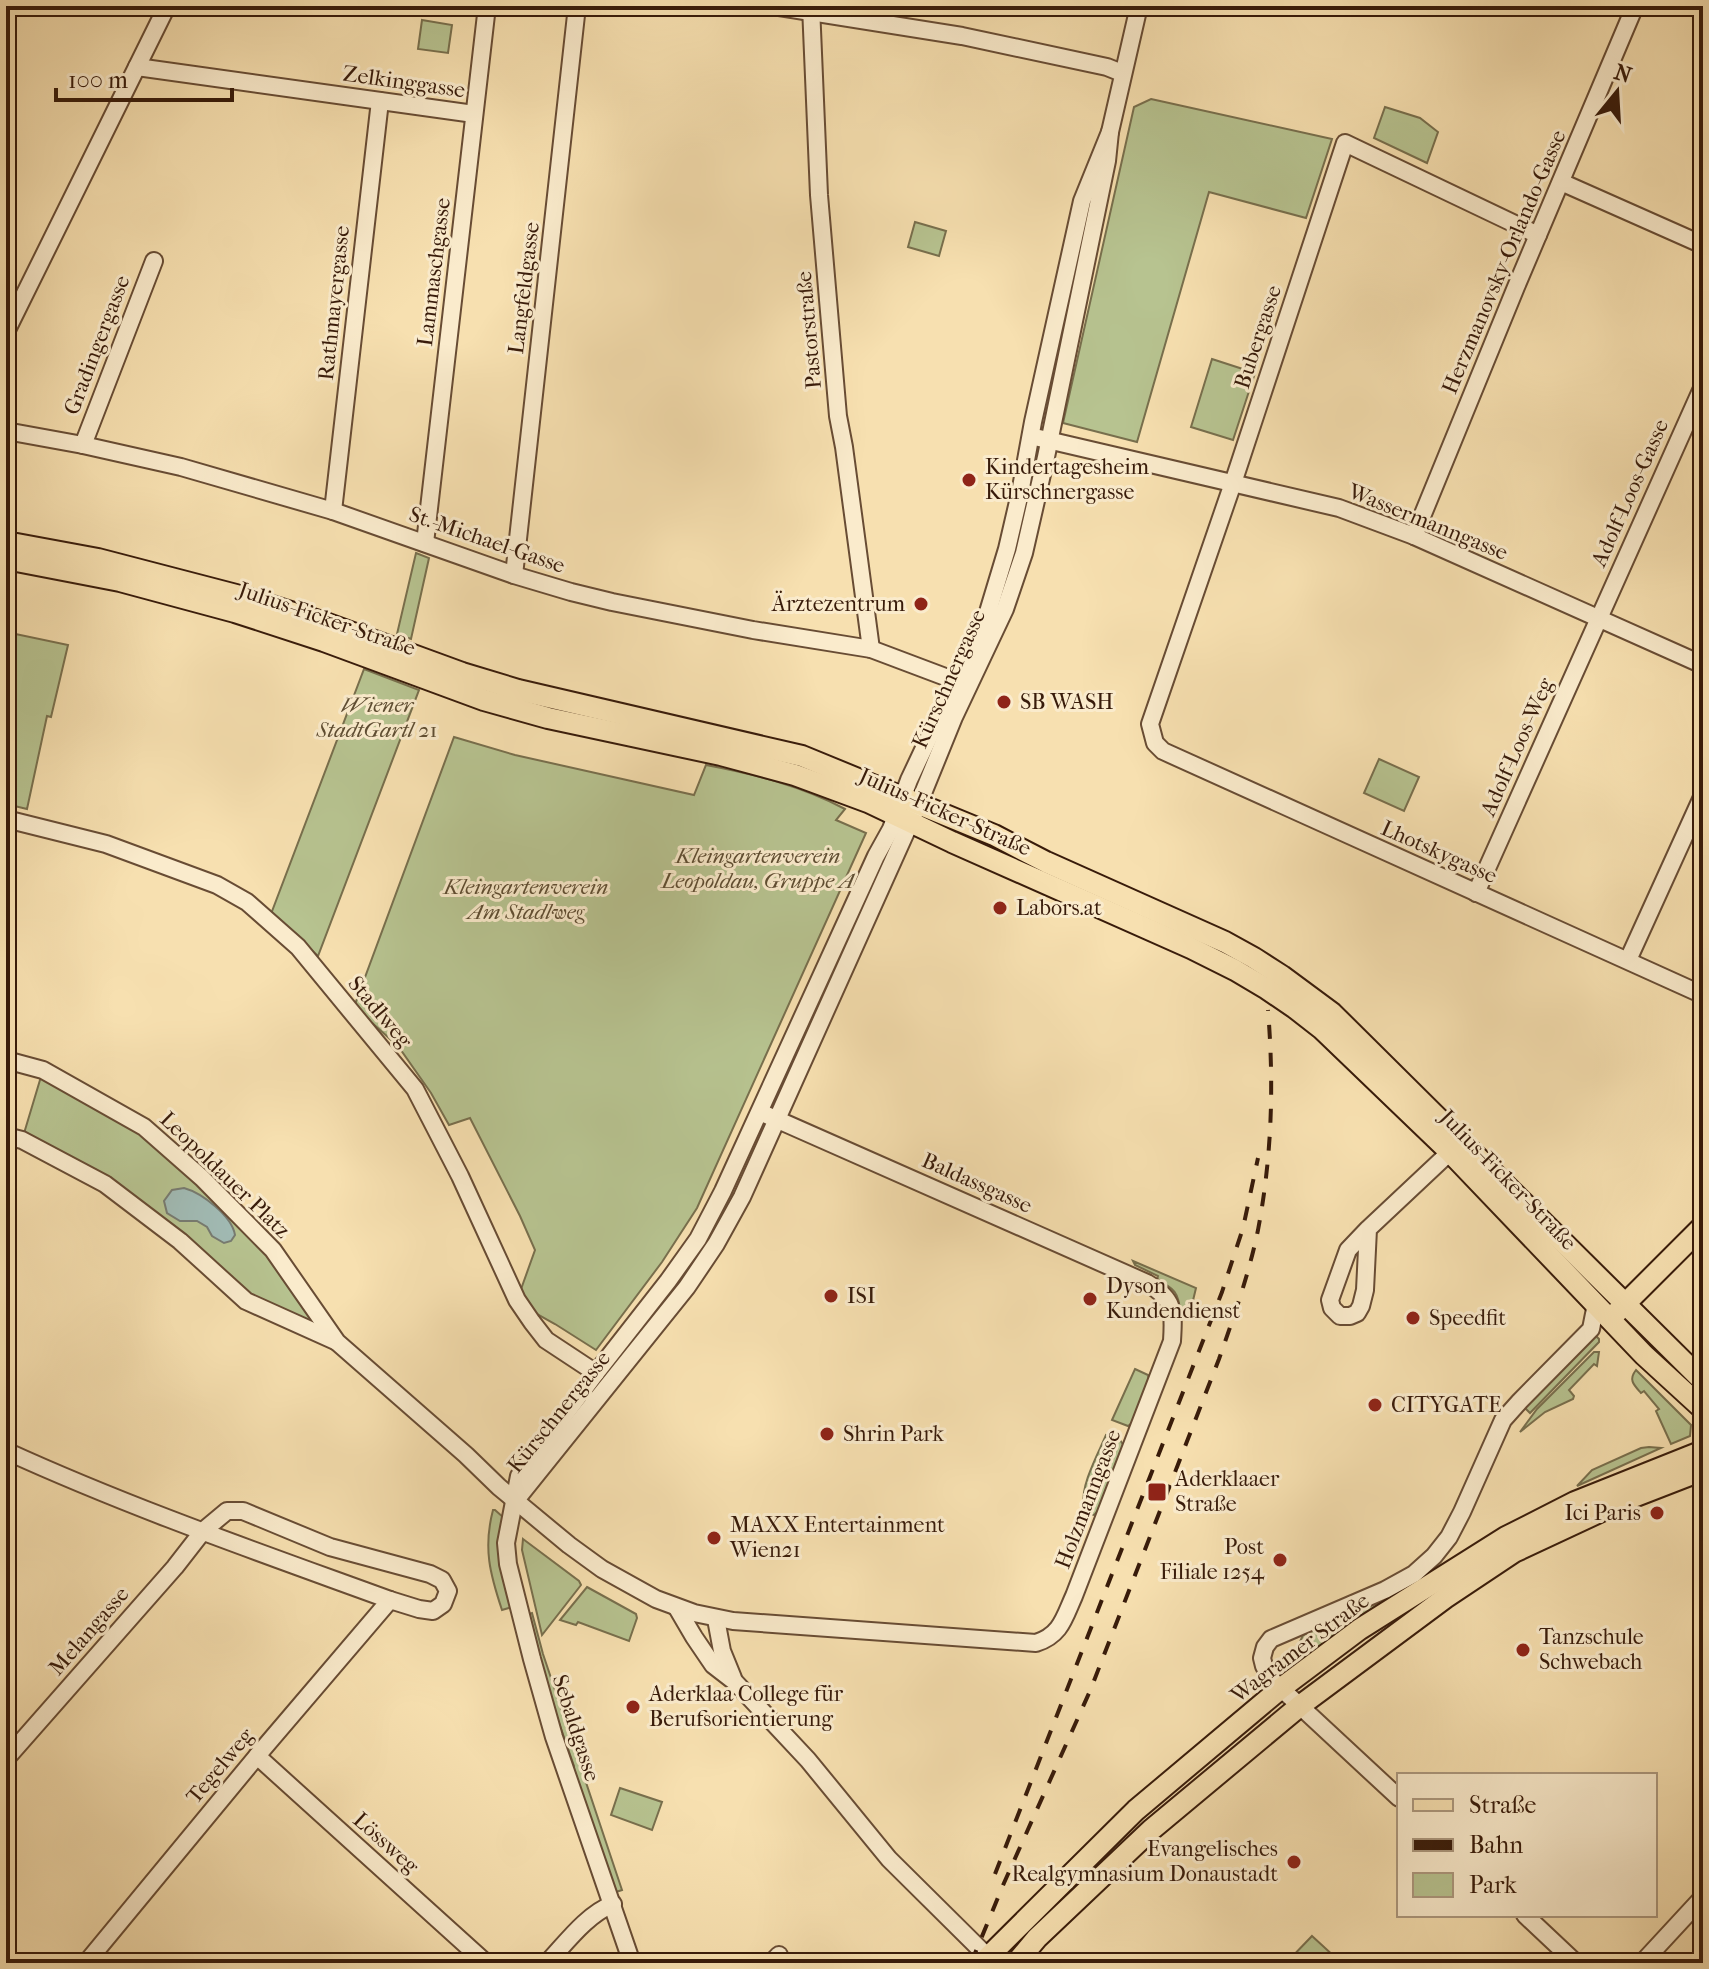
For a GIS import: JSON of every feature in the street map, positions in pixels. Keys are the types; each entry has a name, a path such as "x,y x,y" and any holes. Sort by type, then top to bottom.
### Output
{"main road":[{"name":"Julius-Ficker-Straße","path":"6,542 98,559 227,593 328,624 518,690 802,756 907,809"},
{"name":"Julius-Ficker-Straße","path":"6,559 120,581 235,612 484,700 548,718 721,755 795,775 868,802 907,809 994,835 1046,862 1225,942 1309,994 1332,1013 1456,1146 1603,1312 1703,1409"},
{"name":"Julius-Ficker-Straße","path":"1456,1146 1703,1381"},
{"path":"1603,1312 1625,1304 1703,1226"},
{"name":"Wagramer Straße","path":"988,1961 1136,1810 1280,1689 1360,1629 1506,1537 1575,1502 1703,1451"},
{"name":"Wagramer Straße","path":"1016,1963 1037,1938 1151,1830 1301,1705 1445,1598 1514,1552 1623,1501 1703,1470"}],"street":[{"path":"6,332 167,6"},
{"name":"Lammaschgasse","path":"425,543 487,6"},
{"name":"Langfeldgasse","path":"514,575 577,6"},
{"path":"773,6 811,9 962,36 1107,67 1122,73"},
{"name":"Kürschnergasse","path":"515,1501 687,1287 742,1197 768,1115 876,856 907,809 1005,609 1024,553 1107,161 1122,73 1139,6"},
{"name":"Herzmanovsky-Orlando-Gasse","path":"1414,536 1635,6"},
{"name":"Pastorstraße","path":"811,9 819,195 837,402 871,649"},
{"name":"Zelkinggasse","path":"137,67 474,114"},
{"name":"Rathmayergasse","path":"333,511 380,101"},
{"name":"Kürschnergasse","path":"907,809 956,681 988,612 1003,562 1082,201 1110,132"},
{"name":"Bubergasse","path":"1158,747 1150,724 1345,143 1538,235"},
{"path":"1561,182 1703,245"},
{"name":"Gradingergasse","path":"83,445 154,261"},
{"name":"Adolf-Loos-Gasse","path":"1598,618 1703,386"},
{"name":"St.-Michael-Gasse","path":"6,431 181,467 333,511 514,575 612,602 871,649 956,681"},
{"name":"Wassermanngasse","path":"1030,435 1339,508 1414,536 1703,665"},
{"name":"Adolf-Loos-Weg","path":"1476,893 1598,618"},
{"name":"Lhotskygasse","path":"1158,747 1703,995"},
{"path":"1628,960 1703,795"},
{"name":"Stadlweg","path":"6,819 106,844 217,885 247,902 298,947 415,1089 460,1176 517,1300 532,1322 546,1340 596,1373"},
{"name":"Leopoldauer Platz","path":"6,1060 43,1070 144,1127 202,1178 273,1250 337,1342 515,1501"},
{"name":"Kürschnergasse","path":"515,1501 519,1476 698,1239 768,1115"},
{"name":"Baldassgasse","path":"768,1115 1147,1283 1162,1292 1171,1303"},
{"name":"Leopoldauer Platz","path":"6,1136 22,1140 105,1184 180,1241 246,1301 337,1342"},
{"path":"1368,1229 1365,1290 1361,1306 1357,1313 1340,1316 1332,1308 1330,1300 1348,1250 1368,1229 1456,1146"},
{"name":"Holzmanngasse","path":"713,1618 769,1625 1036,1643 1047,1639 1064,1620 1172,1341 1171,1303"},
{"path":"1397,1796 1280,1689 1264,1666 1263,1652 1267,1643 1277,1635 1385,1590 1414,1574 1434,1556 1456,1525 1503,1420 1591,1329 1603,1312"},
{"path":"6,1451 168,1519 390,1600 433,1611 443,1604 448,1591 442,1580 430,1574 330,1547 243,1511 227,1511 203,1531"},
{"path":"515,1501 602,1569 643,1593 677,1608 713,1618"},
{"name":"Sebaldgasse","path":"515,1501 506,1549 532,1659 554,1737 632,1963"},
{"name":"Melangasse","path":"6,1759 203,1531"},
{"name":"Tegelweg","path":"86,1963 390,1600"},
{"path":"677,1608 713,1665 735,1682 808,1760 889,1859 981,1948 988,1961"},
{"path":"704,1651 704,1638 713,1618"},
{"path":"713,1618 735,1682"},
{"name":"Lössweg","path":"257,1756 486,1963"},
{"path":"1642,1963 1703,1897"},
{"path":"547,1963 580,1928 613,1904"},
{"path":"1527,1917 1576,1963"}],"green space":[{"path":"422,20 452,25 448,53 418,49"},
{"path":"1151,99 1332,139 1306,218 1209,192 1137,442 1063,423 1134,107"},
{"path":"1385,107 1420,118 1438,132 1427,163 1374,138"},
{"path":"915,222 946,231 939,256 908,247"},
{"path":"1212,359 1255,373 1233,440 1191,427"},
{"path":"416,553 429,558 411,639 397,634"},
{"path":"6,632 68,645 51,717 47,716 27,809 6,804"},
{"name":"Wiener StadtGartl 21","path":"364,669 419,690 318,956 271,914"},
{"path":"454,737 515,755 694,795 706,765 742,772 795,787 829,801 845,809 836,820 866,833 697,1208 662,1262 596,1350 535,1313 520,1292 535,1250 470,1118 449,1125 398,1046 354,1007"},
{"path":"1379,759 1419,777 1404,811 1364,793"},
{"path":"43,1070 144,1127 273,1250 337,1342 246,1301 180,1241 22,1140"},
{"path":"1133,1261 1196,1288 1190,1313 1180,1312 1174,1292 1157,1280 1158,1276 1135,1265"},
{"path":"1595,1335 1599,1342 1530,1413 1524,1407"},
{"path":"1594,1352 1599,1352 1597,1366 1594,1364 1569,1390 1573,1399 1545,1412 1520,1432 1537,1409"},
{"path":"1135,1369 1148,1375 1149,1380 1128,1426 1112,1420"},
{"path":"1636,1370 1691,1425 1690,1436 1671,1444 1656,1411 1659,1409 1633,1382"},
{"path":"1106,1435 1120,1440 1124,1446 1099,1510 1094,1515 1079,1513 1084,1504 1087,1479"},
{"path":"1649,1447 1661,1448 1577,1486 1592,1470"},
{"path":"493,1510 504,1518 512,1607 502,1610 489,1561 488,1537"},
{"path":"523,1539 581,1585 542,1635 522,1550"},
{"path":"587,1587 636,1614 629,1641 578,1622 576,1625 560,1620"},
{"path":"1401,1591 1402,1594 1325,1642 1298,1663 1294,1659 1303,1635"},
{"path":"532,1613 622,1890 613,1893 543,1677 526,1615"},
{"path":"620,1788 662,1802 652,1830 611,1815"},
{"path":"1312,1936 1336,1958 1331,1963 1286,1963"}],"water":[{"path":"184,1188 207,1200 222,1213 233,1228 235,1235 231,1241 224,1243 212,1236 207,1227 197,1221 180,1221 167,1213 164,1201 172,1190"}],"railway":[{"path":"971,1963 1090,1691 1241,1295 1258,1230 1269,1147 1271,1065 1268,1010"},
{"path":"995,1874 1222,1292 1243,1228 1258,1158"}],"place":[{"name":"Kindertagesheim Kürschnergasse","path":"969,480"},
{"name":"Ärztezentrum","path":"921,604"},
{"name":"SB WASH","path":"1004,702"},
{"name":"Labors.at","path":"1000,908"},
{"name":"ISI","path":"831,1296"},
{"name":"Dyson Kundendienst","path":"1090,1299"},
{"name":"Speedfit","path":"1413,1318"},
{"name":"CITYGATE","path":"1375,1405"},
{"name":"Shrin Park","path":"827,1434"},
{"name":"Aderklaaer Straße","path":"1157,1492"},
{"name":"Ici Paris","path":"1657,1513"},
{"name":"MAXX Entertainment Wien21","path":"714,1538"},
{"name":"Post Filiale 1254","path":"1280,1560"},
{"name":"Tanzschule Schwebach","path":"1523,1650"},
{"name":"Aderklaa College für Berufsorientierung","path":"633,1707"},
{"name":"Evangelisches Realgymnasium Donaustadt","path":"1294,1862"}],"park label":[{"name":"Kleingartenverein Leopoldau, Gruppe A","path":"758,868"},
{"name":"Kleingartenverein Am Stadlweg","path":"526,900"}]}
